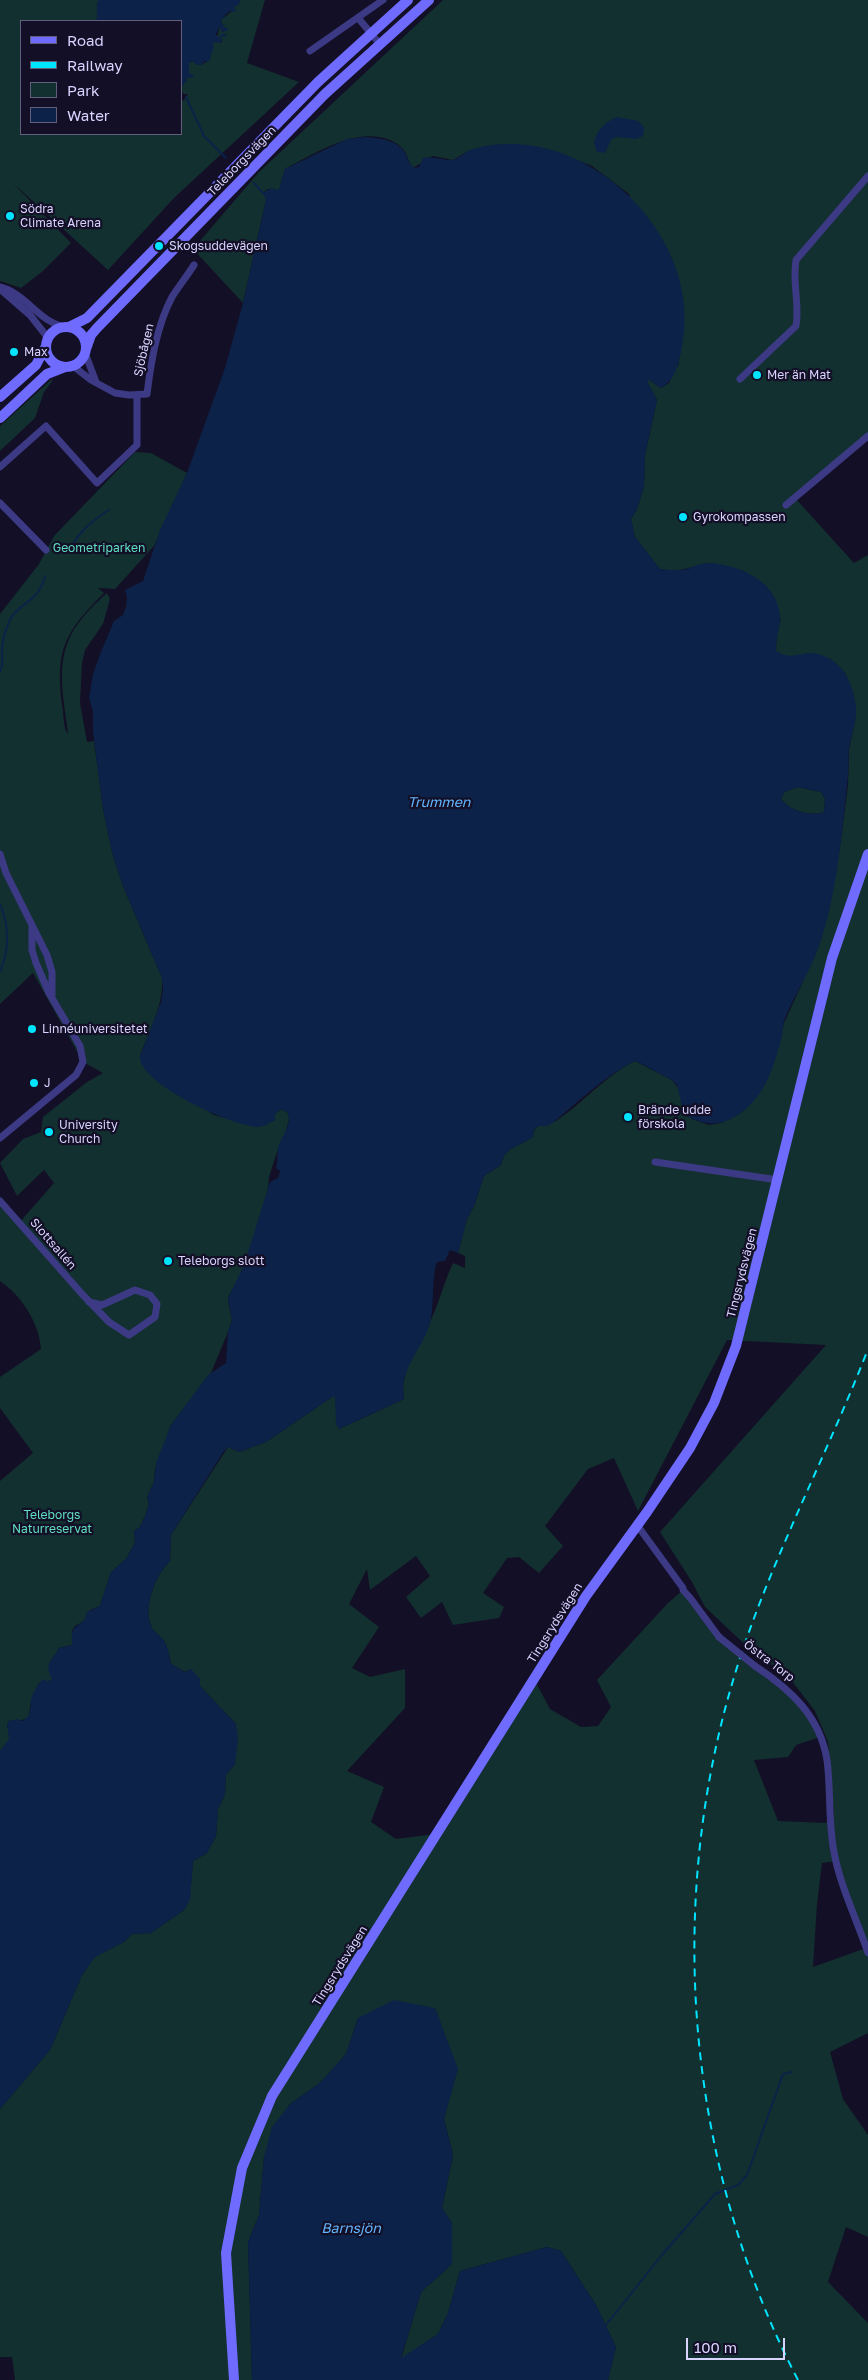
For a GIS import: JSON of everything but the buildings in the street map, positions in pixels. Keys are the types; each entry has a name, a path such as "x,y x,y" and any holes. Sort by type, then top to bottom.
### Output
{"street":[{"path":"310,51 359,19 383,0"},
{"name":"Teleborgsvägen","path":"68,327 86,318 122,284 318,82 370,32 408,0"},
{"name":"Teleborgsvägen","path":"85,351 97,328 325,94 429,0"},
{"path":"359,19 380,43"},
{"path":"740,379 796,326 798,316 793,276 796,260 868,176"},
{"name":"Sjöbågen","path":"69,366 115,393 147,394 153,356 166,312 172,297 194,265"},
{"path":"0,288 18,294 50,322 68,327 83,336 85,351 96,382"},
{"path":"0,288 30,315 47,342 51,361 69,366"},
{"path":"0,397 36,365 47,342 57,329 68,327"},
{"path":"0,418 47,374 79,362 85,351"},
{"path":"0,467 46,426 96,483 138,445 137,395"},
{"path":"786,506 868,436"},
{"path":"0,503 46,550"},
{"path":"0,854 6,873 47,955 52,972 53,1000"},
{"name":"Tingsrydsvägen","path":"234,2380 226,2253 242,2168 272,2096 586,1596 690,1448 714,1404 727,1374 736,1346 832,958 868,854"},
{"path":"0,1138 76,1075 83,1062 80,1046 53,1000 34,956 32,928"},
{"path":"655,1162 778,1180"},
{"name":"Slottsallén","path":"0,1201 89,1302 109,1322 129,1335 155,1317 157,1304 150,1295 135,1290 102,1305 89,1302"},
{"name":"Östra Torp","path":"637,1525 678,1580 683,1588 682,1590 692,1599 719,1637 755,1666 782,1684 797,1697 810,1715 820,1736 827,1760 829,1821 836,1861 868,1953"}],"green space":[{"path":"0,0 102,0 97,3 96,20 20,20 20,135 182,135 182,101 188,94 183,94 182,85 187,81 185,78 194,76 189,74 189,63 194,61 195,64 201,65 209,60 213,42 222,42 221,37 227,34 223,34 219,38 217,37 220,26 223,32 228,29 223,26 221,20 232,11 232,8 240,0 265,0 247,63 299,82 174,198 108,270 13,183 71,243 43,271 21,288 0,281"},
{"path":"443,0 868,0 868,436 796,499 854,563 868,555 868,2033 830,2052 843,2099 868,2135 868,2237 846,2227 828,2282 868,2323 868,2380 608,2380 616,2347 596,2305 561,2251 547,2247 460,2271 448,2313 438,2334 401,2359 421,2292 452,2264 452,2223 442,2208 453,2155 444,2119 457,2069 435,2008 358,2018 346,2054 320,2083 290,2104 264,2157 259,2215 248,2242 252,2380 15,2380 12,2357 0,2357 0,2109 50,2050 82,1975 95,1956 124,1942 132,1934 151,1933 184,1910 191,1884 193,1861 207,1853 216,1836 218,1809 225,1794 226,1775 235,1764 236,1724 200,1686 191,1669 185,1672 171,1664 166,1644 153,1630 150,1622 148,1613 151,1593 159,1575 170,1561 171,1535 228,1447 239,1452 266,1442 335,1396 339,1429 404,1399 404,1379 407,1369 433,1315 453,1263 465,1268 465,1256 458,1253 467,1219 474,1206 484,1176 501,1165 508,1151 533,1137 538,1126 556,1121 614,1074 635,1061 672,1080 681,1092 681,1103 692,1119 709,1125 721,1123 742,1112 778,1049 784,1023 819,946 830,904 848,785 849,750 856,715 845,673 830,659 810,653 790,657 776,651 777,629 781,619 744,571 709,563 676,571 660,569 635,537 631,519 637,509 644,486 645,455 657,400 647,382 648,379 661,388 669,383 679,363 629,194 592,166 554,151 470,150 453,160 433,156 413,168 403,148 386,139 372,136 341,142 285,169 279,190 268,189 264,192 266,200 243,303 193,249 259,172","holes":["727,1340 826,1345 660,1532 692,1582 705,1607 755,1654 788,1676 815,1711 828,1742 834,1817 825,1823 778,1821 754,1760 788,1757 796,1745 820,1737 797,1697 719,1637 683,1590 668,1603 597,1680 611,1707 598,1726 581,1727 550,1709 534,1679 435,1834 396,1839 371,1822 384,1787 347,1771 405,1708 405,1669 370,1677 352,1668 379,1627 349,1604 367,1569 370,1590 416,1556 430,1576 406,1597 421,1618 442,1602 453,1625 499,1618 504,1607 483,1593 507,1558 519,1557 539,1573 563,1546 545,1526 588,1469 614,1458 638,1511","836,1861 866,1948 813,1967 822,1863"]},
{"path":"52,379 44,392 35,418 0,451 0,426"},
{"path":"135,452 151,453 187,473 154,546 115,589 98,588 104,593 80,619 72,631 62,655 60,686 64,725 68,734 62,678 65,650 76,627 84,616 107,593 110,599 103,624 85,650 82,663 80,703 87,742 94,741 103,809 113,856 123,886 162,978 161,998 140,1056 141,1061 148,1072 214,1115 257,1127 275,1120 275,1114 281,1109 288,1113 289,1119 269,1177 268,1189 250,1250 236,1285 229,1295 228,1301 232,1320 228,1332 211,1373 171,1425 155,1469 154,1482 147,1497 149,1504 145,1516 140,1527 134,1531 135,1543 126,1559 111,1572 100,1606 90,1610 84,1621 75,1626 72,1631 72,1645 59,1648 50,1666 53,1680 39,1683 30,1704 29,1716 24,1720 9,1721 7,1724 10,1739 0,1751 0,1481 33,1453 0,1408 0,1377 41,1349 37,1330 28,1311 15,1294 0,1281 0,1201 19,1223 54,1183 44,1170 17,1196 0,1163 23,1139 41,1132 43,1117 87,1082 103,1073 83,1062 33,973 0,1004 0,614 39,564 54,536"},
{"path":"798,787 821,792 825,799 824,812 813,814 801,812 790,807 781,799 784,792"}],"water":[{"path":"99,0 240,0 239,4 233,8 236,9 235,12 230,11 224,16 227,18 224,17 221,20 223,26 228,29 227,31 221,31 220,26 216,34 218,38 223,33 227,36 221,37 221,43 213,42 213,51 208,62 205,61 201,65 195,64 194,61 189,63 189,74 194,76 185,79 187,81 182,86 182,20 96,20"},
{"path":"617,117 638,121 644,127 643,136 636,139 616,137 611,140 605,153 597,152 594,143 599,130"},
{"name":"Trummen","path":"366,137 382,139 397,144 404,151 414,168 419,167 423,158 453,160 470,150 483,146 514,144 535,146 555,151 584,163 611,180 634,202 654,226 670,254 680,284 685,315 682,346 678,364 673,375 666,385 661,388 649,380 647,381 657,400 645,455 644,486 637,509 631,519 635,537 660,569 683,570 700,564 721,564 745,571 755,577 765,585 778,604 780,621 776,651 788,656 813,653 825,656 839,666 846,675 854,694 856,715 849,748 848,781 834,887 819,946 784,1021 782,1038 770,1074 762,1090 751,1104 727,1121 719,1123 702,1122 684,1114 677,1085 672,1080 635,1061 613,1074 554,1122 547,1126 538,1126 534,1130 533,1137 505,1154 501,1165 484,1176 474,1206 467,1219 458,1253 450,1250 445,1261 437,1262 435,1267 431,1319 428,1329 408,1367 403,1388 404,1399 339,1429 336,1424 335,1396 266,1442 239,1452 228,1447 224,1451 171,1535 170,1561 159,1575 151,1593 148,1613 153,1630 166,1644 171,1664 185,1672 191,1669 200,1679 200,1686 236,1724 238,1739 235,1764 226,1775 225,1794 218,1809 216,1836 207,1853 193,1861 190,1900 184,1910 151,1933 132,1934 124,1942 95,1957 82,1975 50,2050 0,2109 0,1751 9,1739 7,1724 9,1721 17,1719 22,1721 27,1717 30,1712 34,1692 38,1686 43,1679 47,1681 52,1680 49,1666 59,1648 72,1645 74,1629 84,1621 87,1612 100,1606 111,1572 126,1559 135,1543 134,1531 140,1527 145,1516 149,1504 147,1497 154,1482 156,1463 171,1425 208,1375 226,1363 228,1332 232,1320 228,1298 244,1265 270,1182 278,1178 280,1171 276,1168 278,1148 289,1123 288,1113 281,1109 275,1114 275,1120 259,1127 245,1125 228,1119 189,1102 170,1091 154,1079 143,1067 140,1056 161,1002 162,978 123,886 113,856 103,809 93,732 93,712 89,698 93,674 114,621 123,615 127,597 125,590 143,581 160,530 187,473 225,368 243,303 266,200 263,193 271,188 279,190 285,169 347,139","holes":["798,787 821,792 825,799 824,812 819,813 813,814 795,810 781,799 784,792"]},
{"name":"Barnsjön","path":"394,2000 435,2008 458,2069 444,2119 453,2155 442,2208 452,2223 452,2264 421,2292 401,2358 438,2334 448,2313 460,2271 547,2247 561,2251 596,2305 616,2347 608,2380 252,2380 248,2242 259,2215 264,2157 272,2127 290,2104 320,2083 346,2054 358,2018"}],"waterway":[{"path":"186,97 204,136 226,158"},
{"path":"254,183 263,193"},
{"path":"69,550 86,527 109,510"},
{"path":"0,672 3,642 9,621 34,596 42,585 45,576"},
{"path":"0,904 7,929 7,946 0,971"},
{"path":"606,2325 661,2256 715,2194 738,2185 747,2175 783,2074 792,2072"}],"railway":[{"path":"798,2380 759,2294 729,2205 709,2113 697,2020 695,1926 702,1832 718,1739 743,1649 772,1573 868,1349"}],"place":[{"name":"Södra Climate Arena","path":"10,216"},
{"name":"Skogsuddevägen","path":"159,246"},
{"name":"Max","path":"14,352"},
{"name":"Mer än Mat","path":"757,375"},
{"name":"Gyrokompassen","path":"683,517"},
{"name":"Linnéuniversitetet","path":"32,1029"},
{"name":"J","path":"34,1083"},
{"name":"Brände udde förskola","path":"628,1117"},
{"name":"University Church","path":"49,1132"},
{"name":"Teleborgs slott","path":"168,1261"}],"park label":[{"name":"Geometriparken","path":"99,548"},
{"name":"Teleborgs Naturreservat","path":"52,1522"}]}
